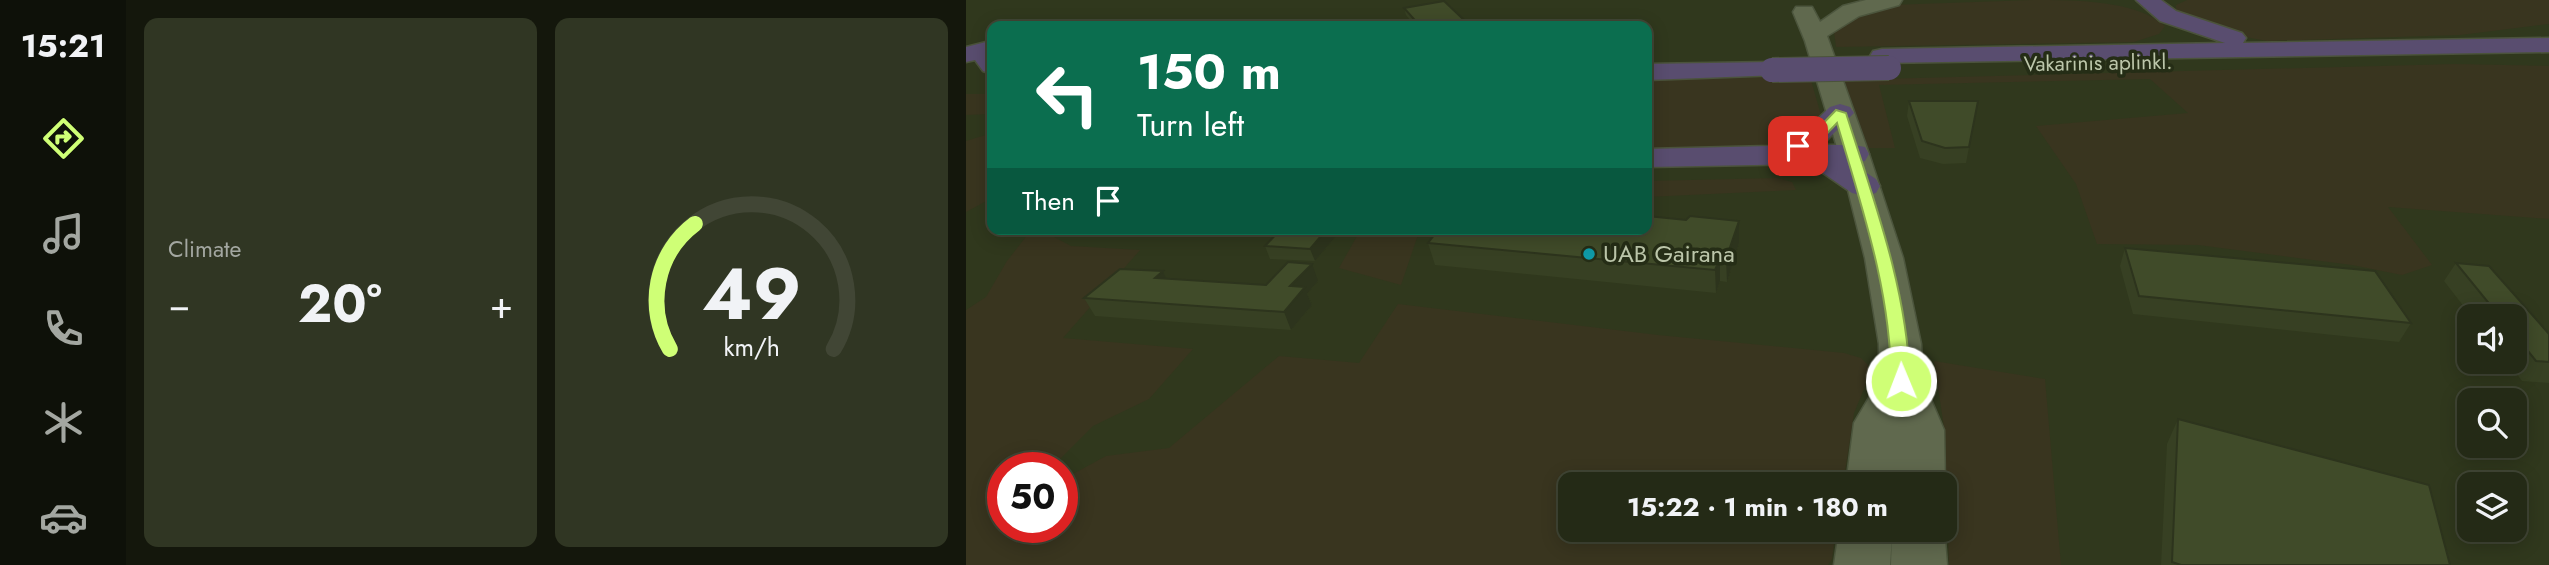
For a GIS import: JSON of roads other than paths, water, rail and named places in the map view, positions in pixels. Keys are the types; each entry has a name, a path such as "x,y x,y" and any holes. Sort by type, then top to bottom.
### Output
{"highway":[{"path":"2147,0 2168,16 2212,33 2288,48"},
{"path":"2115,51 2171,33 2168,16"},
{"path":"2451,45 2549,29"},
{"name":"Vakarinis aplinkl.","path":"1885,62 2115,51 2549,45"},
{"path":"966,55 986,49 983,74"},
{"name":"Vakarinis aplinkl.","path":"1652,61 1771,64 2406,57 2549,58"},
{"name":"Vakarinis aplinkl.","path":"1652,72 1771,64"},
{"path":"1781,154 1816,137 1840,113"},
{"path":"1781,154 1834,166 1864,187"},
{"path":"1652,158 1854,154"}],"main road":[{"path":"1831,15 1857,0"},
{"path":"1800,6 1831,15 1891,0"},
{"path":"1831,15 1840,113 1864,187 1894,300 1900,344 1901,381 1920,430 1920,472"},
{"path":"1872,472 1877,423 1901,381"},
{"path":"1862,565 1865,542"},
{"path":"1919,542 1919,565"}],"place":[{"name":"UAB Gairana","path":"1589,254"}]}
